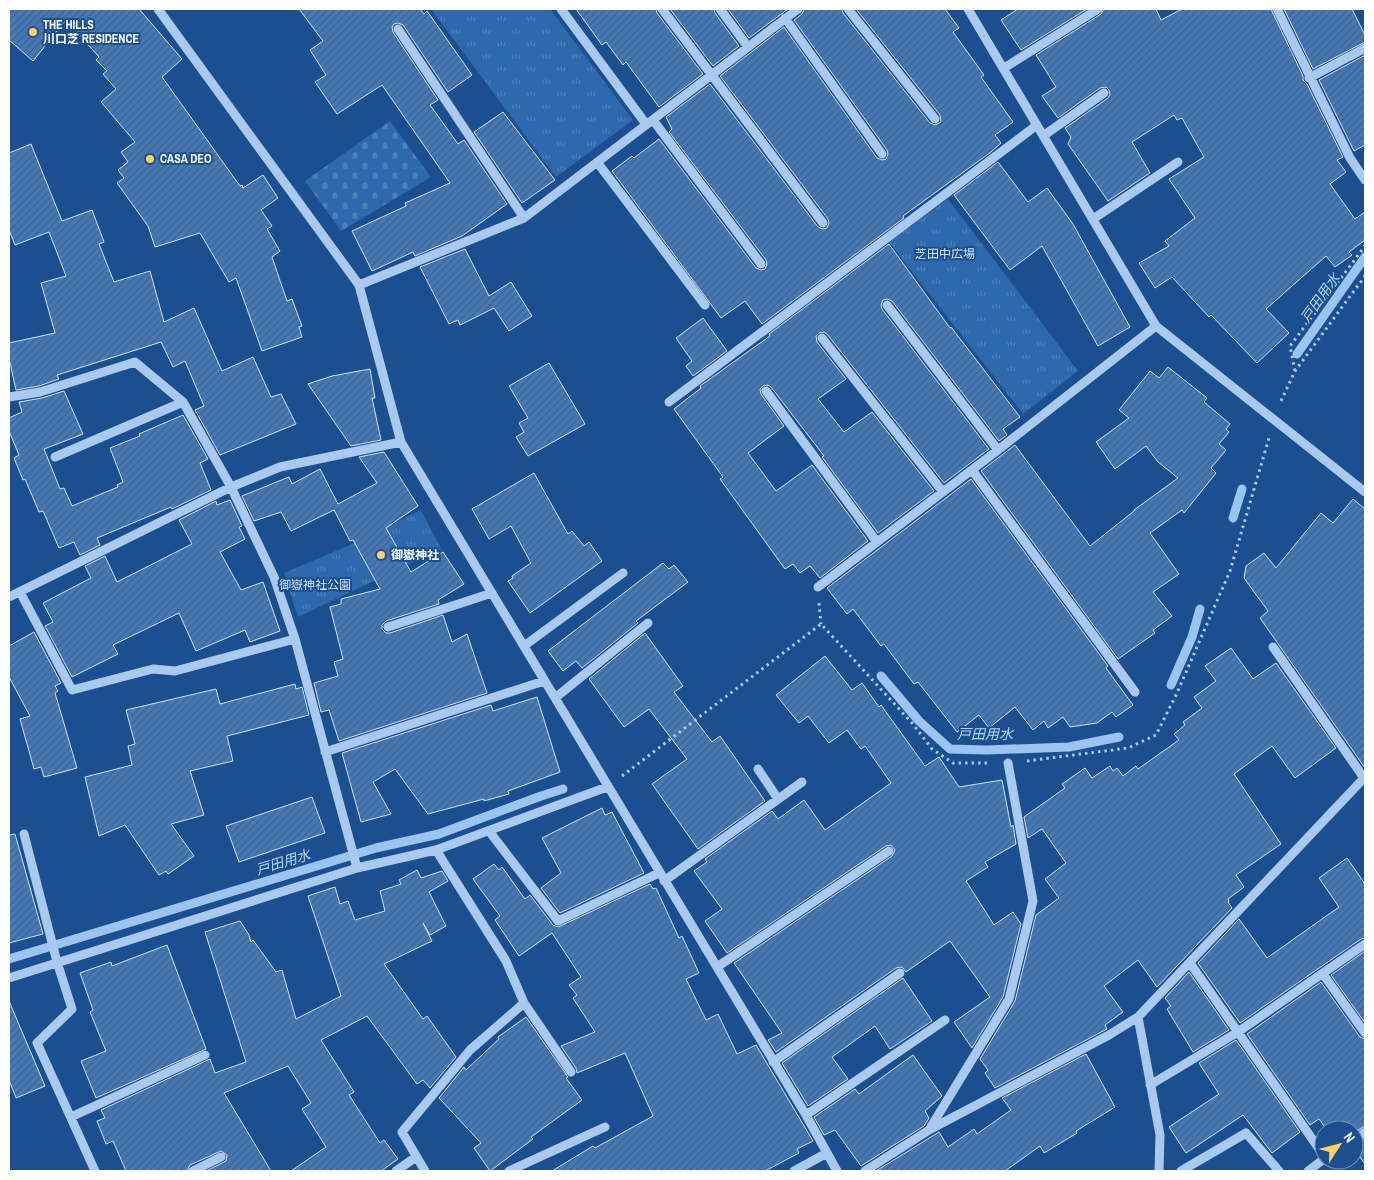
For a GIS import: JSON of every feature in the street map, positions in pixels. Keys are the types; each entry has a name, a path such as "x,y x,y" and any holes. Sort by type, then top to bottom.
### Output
{"street":[{"path":"158,9 359,285 401,442 607,787 806,1114 837,1171"},
{"path":"561,9 761,264"},
{"path":"662,9 823,223"},
{"path":"720,9 748,47"},
{"path":"359,285 524,218 798,9"},
{"path":"848,9 935,120"},
{"path":"968,9 1156,326 1365,492"},
{"path":"1004,68 1098,9"},
{"path":"1277,9 1309,78 1350,158 1365,180"},
{"path":"785,18 882,154"},
{"path":"398,29 524,218"},
{"path":"1309,78 1365,48"},
{"path":"1043,136 1104,93"},
{"path":"669,402 1037,125"},
{"path":"597,162 705,305"},
{"path":"1093,219 1178,162"},
{"path":"887,305 998,450"},
{"path":"818,587 998,450 1156,326"},
{"path":"822,338 943,492"},
{"path":"9,397 40,392 135,362 183,402 231,487 274,577 295,639 357,868"},
{"path":"766,391 877,542"},
{"path":"55,457 183,402"},
{"path":"9,597 231,487 280,466 401,442"},
{"path":"972,470 1136,692"},
{"path":"524,646 623,573"},
{"path":"20,592 72,690 153,669 175,672 295,639"},
{"path":"388,627 492,592"},
{"path":"555,698 648,623"},
{"path":"865,1171 929,1130 1109,1035 1138,1017 1365,778 1273,647"},
{"path":"326,752 544,681"},
{"path":"929,1130 1009,999 1033,901 1008,763"},
{"path":"758,769 778,799"},
{"path":"664,881 802,782"},
{"path":"9,978 357,868 436,850 607,787"},
{"path":"489,831 558,921 659,872"},
{"path":"24,834 57,962 72,1008 37,1043 95,1171"},
{"path":"436,850 506,962 524,1003 572,1072"},
{"path":"717,967 889,851"},
{"path":"1150,1085 1238,1032 1365,944"},
{"path":"1190,963 1314,1142"},
{"path":"773,1062 900,973"},
{"path":"1324,974 1365,1033"},
{"path":"425,1171 402,1132 470,1050 524,1003"},
{"path":"1138,1017 1160,1135 1159,1171"},
{"path":"806,1114 945,1020"},
{"path":"70,1117 205,1055"},
{"path":"509,1171 605,1128"},
{"path":"1181,1171 1246,1133 1279,1171"},
{"path":"794,1171 827,1153"},
{"path":"193,1171 221,1157"},
{"path":"396,1171 416,1157"}],"path":[{"path":"1295,372 1290,346 1365,246"},
{"path":"607,787 821,624 912,723 932,749 954,763 1008,763 1128,748 1156,735 1177,693 1230,571 1266,451 1273,419 1295,372 1365,276"}],"green space":[{"path":"431,9 550,9 633,120 556,177"},
{"path":"390,121 431,177 341,231 305,181"},
{"name":"芝田中広場","path":"948,199 1078,371 1023,414 889,242"},
{"name":"御嶽神社公園","path":"421,510 441,549 298,617 284,573 350,545"}],"building":[{"path":"9,9 139,9 182,59 162,77 240,186 242,185 243,188 263,175 278,198 261,210 272,226 267,229 280,251 272,257 287,301 292,299 302,326 299,327 302,337 262,351 236,278 229,282 200,233 155,247 148,226 117,183 124,178 118,170 128,162 121,152 135,142 101,102 116,89 103,74 107,71 96,60 99,57 66,20 33,61 9,40"},
{"path":"299,9 420,9 424,14 427,11 472,75 448,92 403,25 394,24 392,27 393,32 438,100 430,105 458,144 464,140 507,204 462,236 415,256 413,252 372,271 352,231 406,206 405,203 450,183 382,85 337,114 315,82 326,75 310,50 323,41"},
{"path":"576,9 656,9 657,13 703,74 659,107 626,62 623,65 606,42 602,45"},
{"path":"670,9 714,9 739,46 713,66"},
{"path":"728,9 788,9 749,38"},
{"path":"804,9 842,9 843,13 930,123 935,125 941,122 940,115 856,9 945,9 959,28 953,32 984,75 981,77 1013,122 995,135 1001,143 991,152 903,216 904,218 762,324 745,301 721,318 612,171 632,156 634,158 659,139 756,268 765,269 766,260 669,132 672,129 666,117 710,84 818,227 827,228 828,219 720,76 784,27 877,158 886,159 887,150 794,20 802,14"},
{"path":"1018,9 1087,9 1021,50 1001,20"},
{"path":"1104,9 1156,9 1161,20 1182,9 1271,9 1303,76 1303,80 1307,84 1343,157 1337,160 1346,172 1330,184 1355,219 1365,212 1365,240 1349,252 1352,255 1335,267 1326,256 1266,309 1289,333 1257,363 1211,315 1209,317 1172,277 1155,288 1139,263 1169,246 1165,241 1195,218 1169,179 1204,157 1182,118 1177,120 1174,115 1132,142 1150,173 1108,201 1068,144 1071,137 1065,128 1108,98 1110,95 1109,90 1106,87 1100,88 1058,118 1042,96 1056,87 1036,55 1101,14"},
{"path":"1284,9 1352,9 1365,35 1365,42 1313,69"},
{"path":"1365,55 1365,145 1354,151 1319,80"},
{"path":"503,112 555,180 522,203 474,132"},
{"path":"31,144 62,221 92,210 104,242 99,244 114,282 150,271 164,322 194,308 222,371 253,357 271,397 281,394 296,424 220,455 195,410 204,406 185,361 173,367 161,342 57,375 59,379 39,386 16,390 9,358 9,343 55,333 41,283 66,276 49,232 15,245 9,230 9,153"},
{"path":"998,162 1028,202 1047,188 1073,224 1130,327 1098,346 1042,246 1010,270 954,195"},
{"path":"889,244 950,328 1020,417 1003,429 1007,435 999,441 892,301 883,300 882,309 989,449 944,483 827,334 824,332 819,333 816,336 817,342 846,379 818,399 844,432 872,412 934,491 878,533 822,457 824,456 771,387 768,385 763,386 760,389 761,394 784,426 748,453 776,491 812,465 868,541 820,578 810,566 800,573 793,564 785,569 720,479 723,477 674,409 701,388 700,386 770,336 769,334"},
{"path":"465,249 489,296 511,282 532,316 509,331 494,308 460,325 458,320 449,324 420,267"},
{"path":"703,318 727,351 693,376 686,366 692,361 676,338"},
{"path":"549,363 585,424 528,456 516,437 524,432 519,423 528,418 509,386"},
{"path":"1168,367 1207,398 1204,402 1230,424 1226,429 1229,432 1219,444 1226,450 1211,468 1216,473 1184,513 1182,510 1150,533 1179,574 1153,592 1172,616 1153,630 1155,633 1118,659 981,471 1015,445 1090,546 1134,510 1178,478 1158,462 1146,446 1115,469 1096,442 1129,418 1119,410 1150,371 1159,378"},
{"path":"370,369 375,398 372,398 381,440 351,446 308,384 332,376"},
{"path":"64,391 83,434 44,449 60,489 64,488 72,506 118,487 117,485 123,482 110,448 183,415 208,459 200,463 211,490 172,509 171,507 97,538 100,545 80,555 74,542 59,548 43,511 39,512 14,458 19,455 9,431 9,418 22,412 19,402 42,398"},
{"path":"384,452 418,506 386,528 411,572 443,552 464,584 438,600 439,604 386,621 382,625 382,629 386,633 390,633 443,615 452,642 467,634 487,693 339,741 329,710 321,712 314,683 338,676 334,662 343,659 330,607 341,604 341,599 380,589 353,540 350,541 334,510 291,531 281,512 254,521 242,496 289,477 292,484 320,469 338,504 377,483 359,457"},
{"path":"534,473 568,534 572,531 584,546 589,542 602,561 530,613 508,581 531,563 511,526 489,539 472,509"},
{"path":"971,479 1108,666 1106,668 1133,705 1116,717 1112,712 1097,723 1070,727 1063,717 1048,728 1044,721 1033,730 1015,707 989,728 979,715 957,732 918,682 914,684 884,644 881,646 853,609 847,614 827,588"},
{"path":"1353,499 1365,509 1365,768 1260,618 1268,611 1244,578 1246,566 1264,553 1276,568 1321,513 1333,523"},
{"path":"230,500 242,526 239,527 245,539 220,552 241,590 263,582 280,631 250,642 245,630 196,651 179,613 113,645 118,654 72,677 45,626 53,622 43,603 91,578 85,566 105,556 117,582 192,544 179,520 216,501 217,505"},
{"path":"663,563 669,569 674,565 688,582 636,621 638,623 582,668 576,661 563,671 548,651"},
{"path":"34,632 61,683 55,686 58,691 55,693 77,768 44,777 41,767 34,769 20,719 30,716 9,677 9,646"},
{"path":"645,633 683,686 674,692 712,742 720,736 765,801 698,849 652,784 687,759 649,709 624,727 589,679"},
{"path":"1231,648 1253,679 1276,663 1336,748 1295,778 1272,746 1234,774 1281,844 1236,875 1244,887 1228,899 1232,908 1157,987 1138,960 1104,986 1123,1012 1105,1025 1107,1029 995,1088 985,1073 988,1070 980,1059 1015,1001 1036,915 1059,898 1045,879 1066,863 1042,829 1028,838 1024,817 1065,788 1062,784 1085,768 1092,778 1110,766 1113,771 1117,768 1123,776 1136,766 1138,769 1179,740 1174,734 1185,725 1183,722 1202,708 1194,697 1216,681 1205,666"},
{"path":"825,656 852,690 862,683 879,707 881,705 925,766 939,757 959,787 1002,780 1016,844 985,862 988,867 966,881 994,925 1013,912 1021,924 1003,997 972,1048 954,1022 990,997 950,941 906,972 902,967 896,968 776,1052 768,1040 782,1033 734,963 892,856 895,850 891,845 886,846 727,953 705,921 722,909 694,871 707,862 705,859 772,811 778,819 804,800 825,830 891,783 865,746 861,749 847,730 829,743 808,716 799,723 776,695"},
{"path":"295,684 296,689 302,687 309,715 227,736 233,761 190,771 204,815 171,824 194,856 168,874 166,871 159,875 125,825 99,836 85,777 132,765 128,746 135,744 126,710 216,689 220,704"},
{"path":"537,697 560,772 508,791 509,794 428,814 395,769 373,782 391,814 361,822 342,753 491,705 493,711"},
{"path":"312,797 325,833 239,862 226,826"},
{"path":"602,808 605,815 612,812 644,873 560,913 541,888 561,873 542,838"},
{"path":"15,834 43,934 9,943 9,835"},
{"path":"1347,858 1365,884 1365,938 1240,1023 1198,963 1239,919 1267,958 1339,907 1319,878"},
{"path":"494,864 499,870 502,867 525,899 530,895 553,925 558,927 650,884 653,889 656,888 679,938 682,936 699,973 686,979 706,1020 718,1014 737,1054 756,1045 813,1141 797,1149 799,1153 765,1171 552,1171 593,1146 595,1148 653,1116 625,1053 577,1073 576,1068 561,1046 595,1032 573,998 577,995 569,985 581,977 552,933 519,956 495,920 500,916 473,879"},
{"path":"417,870 421,878 442,871 448,881 429,892 446,926 430,935 423,923 432,941 384,964 423,1019 427,1016 456,1057 430,1088 423,1080 417,1084 367,1016 321,1040 354,1092 349,1095 380,1143 384,1140 398,1159 381,1171 291,1171 326,1147 302,1109 311,1103 288,1066 224,1093 271,1171 206,1171 226,1161 227,1155 221,1151 190,1165 187,1171 126,1171 113,1141 106,1144 97,1121 105,1118 101,1110 210,1059 215,1073 246,1062 205,932 240,921 251,942 253,940 276,972 282,970 296,1019 341,996 308,896 335,887 340,904 348,901 355,920 385,911 380,891 401,884 399,880"},
{"path":"167,945 206,1049 96,1098 81,1061 106,1051 90,1012 93,1010 80,973 111,962 112,966"},
{"path":"1365,951 1365,1023 1331,975"},
{"path":"1189,972 1229,1030 1193,1052 1167,1009 1171,1006 1165,998"},
{"path":"903,978 932,1021 890,1049 875,1026 832,1057 848,1079 808,1106 782,1063"},
{"path":"1321,982 1360,1037 1365,1039 1365,1126 1364,1120 1319,1119 1314,1120 1310,1125 1247,1034"},
{"path":"9,1001 45,1086 16,1098 9,1080"},
{"path":"526,1017 582,1100 531,1137 533,1139 490,1171 474,1148 481,1143 439,1098 464,1067 466,1070 499,1039 498,1037"},
{"path":"1236,1040 1300,1132 1272,1153 1243,1115 1186,1153 1169,1127 1219,1094 1199,1063"},
{"path":"1086,1054 1115,1107 1044,1153 1040,1146 1005,1171 876,1171 939,1132 948,1147 974,1129 977,1134 1011,1110 1002,1098"},
{"path":"913,1055 942,1096 925,1111 929,1118 924,1126 861,1166 835,1130 824,1135 814,1117 855,1089 859,1094"},
{"path":"1365,1139 1365,1164 1364,1163"}],"waterway":[{"name":"戸田用水","path":"1297,354 1365,257"},
{"name":"戸田用水","path":"1233,518 1242,489"},
{"name":"戸田用水","path":"1171,685 1192,637 1200,609"},
{"name":"戸田用水","path":"881,676 919,721 950,749 987,750 1069,747 1119,737"},
{"name":"戸田用水","path":"9,959 376,848 439,834 563,789"}],"place":[{"name":"THE HILLS 川口芝 RESIDENCE","path":"33,32"},
{"name":"CASA DEO","path":"150,159"},
{"name":"御嶽神社","path":"381,555"}]}
